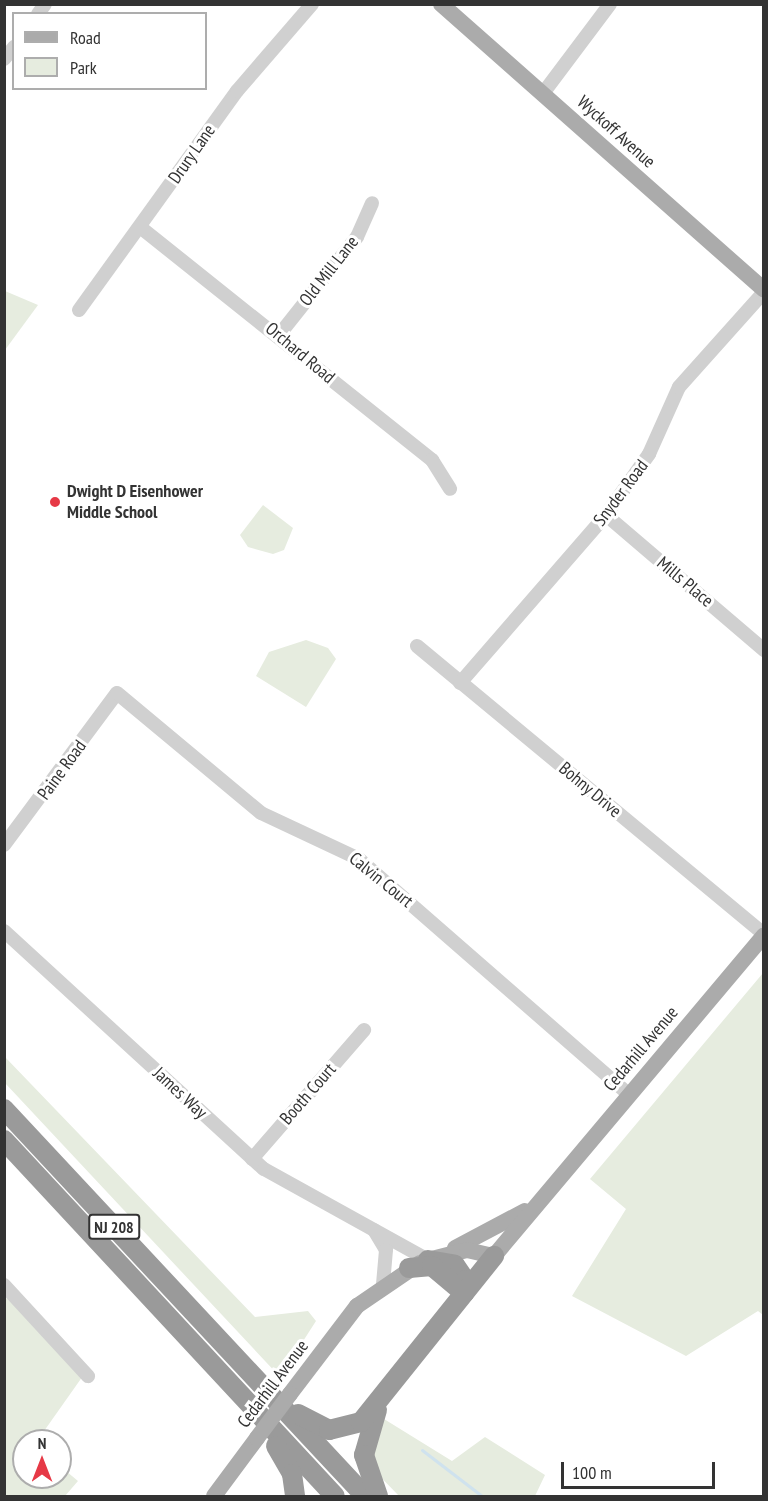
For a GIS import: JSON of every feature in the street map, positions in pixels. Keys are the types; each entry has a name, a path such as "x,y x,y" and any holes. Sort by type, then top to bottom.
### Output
{"highway":[{"name":"NJ 208","path":"4,1109 365,1497"},
{"name":"NJ 208","path":"4,1140 335,1497"},
{"path":"224,1346 319,1427 351,1427 380,1405 494,1256"},
{"path":"428,1260 455,1264 465,1280 464,1293"},
{"path":"409,1268 432,1266 464,1293"},
{"path":"150,1297 282,1453 295,1497"},
{"path":"378,1497 364,1455 380,1405"}],"main road":[{"name":"Wyckoff Avenue","path":"441,4 544,92 764,291"},
{"name":"Cedarhill Avenue","path":"428,1260 467,1250 494,1256 764,934"},
{"name":"Cedarhill Avenue","path":"214,1497 357,1306 383,1284 409,1268 510,1221 550,1188"}],"street":[{"name":"Drury Lane","path":"79,310 237,91 312,4"},
{"path":"544,92 610,4"},
{"name":"Old Mill Lane","path":"279,335 357,237 372,203"},
{"name":"Orchard Road","path":"140,227 279,335 432,460 450,489"},
{"name":"Snyder Road","path":"460,683 606,516 649,454 679,387 764,291"},
{"name":"Mills Place","path":"606,516 764,650"},
{"name":"Bohny Drive","path":"417,646 764,934"},
{"name":"Paine Road","path":"4,845 117,693"},
{"name":"Calvin Court","path":"117,693 261,813 359,859 628,1094"},
{"name":"James Way","path":"4,931 252,1159 289,1186 428,1260"},
{"name":"Booth Court","path":"252,1159 364,1030"},
{"path":"374,1230 386,1250 383,1284"},
{"path":"4,1285 88,1376"}],"green space":[{"path":"5,291 38,305 5,350"},
{"path":"263,505 293,528 284,550 273,554 248,547 240,535"},
{"path":"306,640 328,648 336,659 306,707 256,676 269,652"},
{"path":"763,973 763,1315 758,1311 686,1356 572,1296 626,1209 590,1179"},
{"path":"5,1057 255,1317 308,1311 316,1321 280,1377 5,1083"},
{"path":"13,1297 85,1373 45,1429 12,1429 12,1489 71,1489 65,1496 5,1496 4,1299"},
{"path":"384,1419 452,1461 485,1437 545,1475 535,1496 399,1496 369,1465"},
{"path":"72,1476 78,1481 72,1488"}],"waterway":[{"path":"422,1450 482,1496"}],"place":[{"name":"Dwight D Eisenhower Middle School","path":"55,502"}]}
